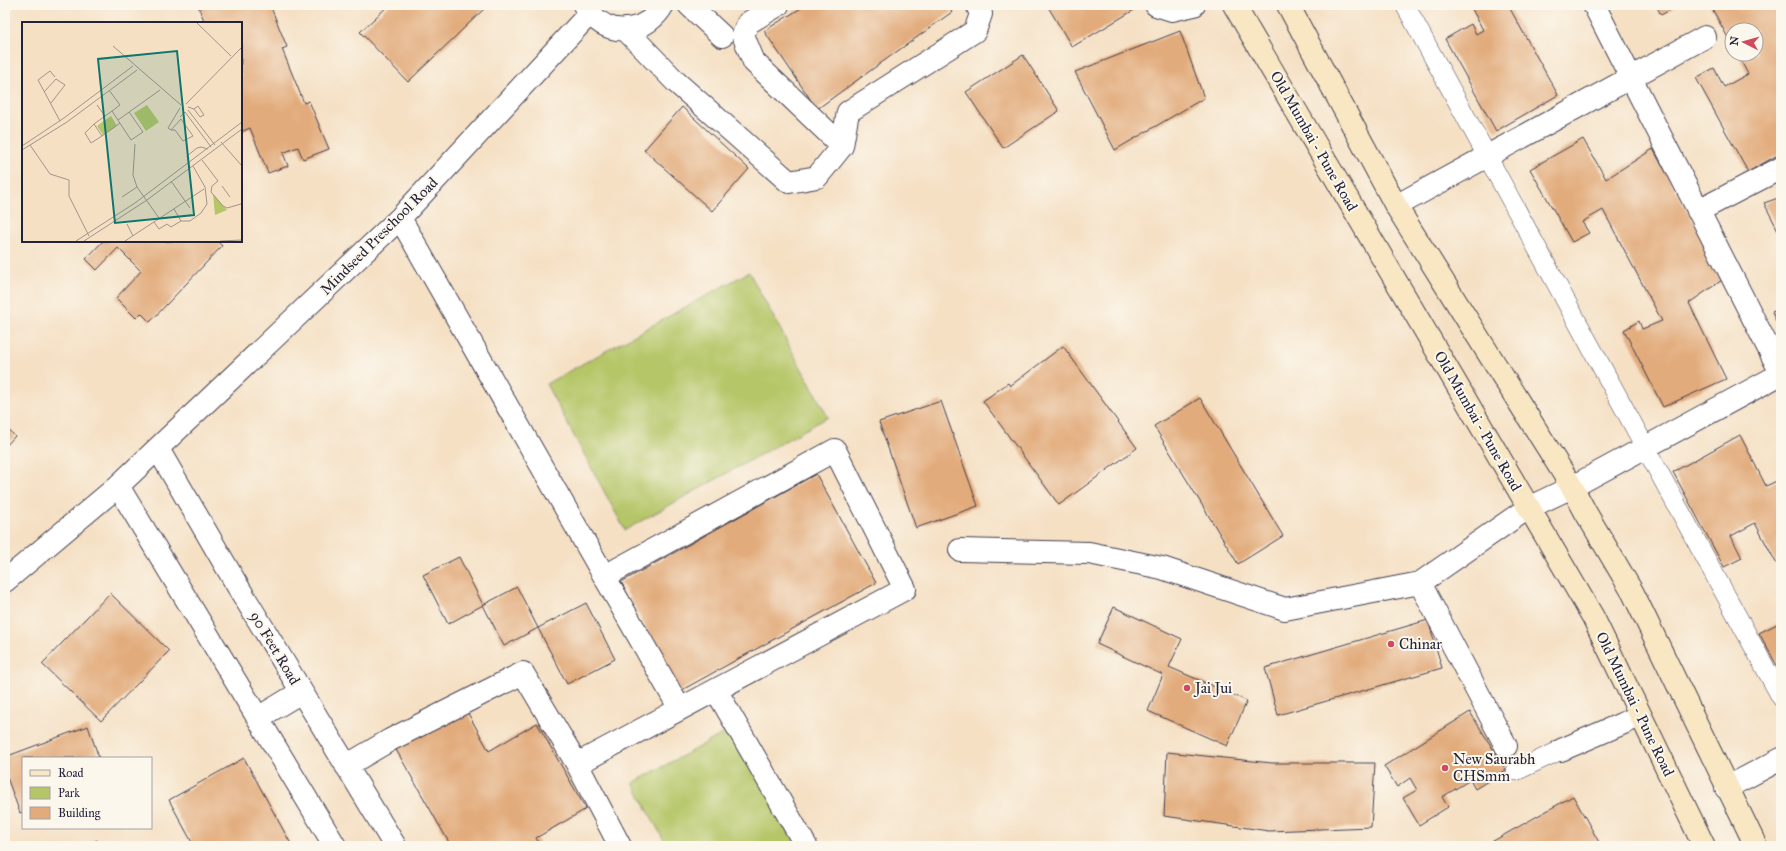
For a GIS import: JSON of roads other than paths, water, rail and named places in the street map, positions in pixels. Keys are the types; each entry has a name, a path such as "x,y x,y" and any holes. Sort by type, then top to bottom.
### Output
{"main road":[{"name":"Old Mumbai - Pune Road","path":"1234,5 1593,617 1704,846"},
{"path":"1288,5 1396,206 1572,487 1633,593 1726,788 1756,846"}],"street":[{"path":"587,9 599,23 619,30 640,28 657,15 663,5"},
{"path":"689,5 722,36"},
{"path":"778,5 748,23 743,35 754,62 842,146"},
{"path":"625,29 676,82 789,182 817,177 842,146 848,112 975,31 981,14 977,5"},
{"path":"1156,5 1172,10 1194,5"},
{"path":"960,550 1089,553 1162,568 1285,609 1420,583 1528,508 1572,487 1781,374 1594,5"},
{"name":"Mindseed Preschool Road","path":"118,486 400,218 587,9"},
{"path":"1396,206 1705,36"},
{"path":"1698,211 1781,168"},
{"path":"400,218 680,709"},
{"name":"90 Feet Road","path":"158,449 237,585 395,846"},
{"path":"577,764 905,589 835,450 605,576"},
{"path":"5,581 118,486 335,846"},
{"path":"1420,583 1506,746"},
{"path":"346,766 390,740 523,673 577,764 615,844"},
{"path":"716,690 806,846"},
{"path":"258,718 301,692"},
{"path":"1561,750 1640,716"},
{"path":"1726,788 1781,759"}],"lane":[{"path":"1405,5 1781,697"},
{"path":"1516,771 1561,750"}],"place":[{"name":"Chinar","path":"1391,644"},
{"name":"Jai Jui","path":"1187,688"},
{"name":"New Saurabh CHSmm","path":"1445,768"}]}
